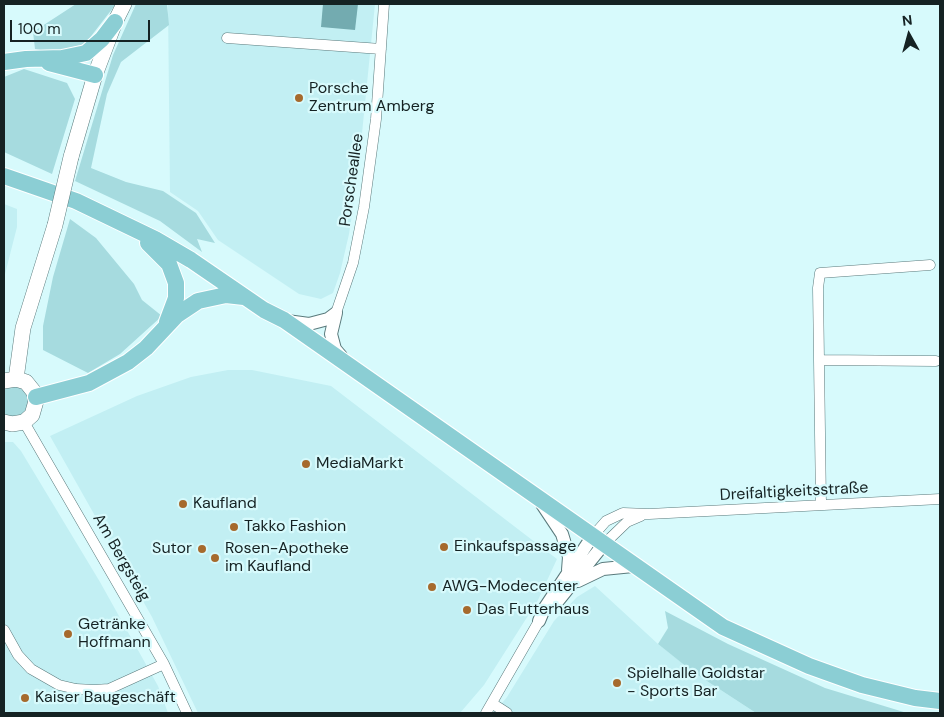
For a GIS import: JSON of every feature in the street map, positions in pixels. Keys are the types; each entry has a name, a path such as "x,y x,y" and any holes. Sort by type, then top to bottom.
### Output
{"main road":[{"path":"4,422 12,424 24,422 35,408 36,397 31,387 26,382 10,380 23,328 55,225 71,157 95,76 115,22 124,4"},
{"path":"4,62 26,59 40,60 86,53 102,39 115,22"},
{"path":"40,60 95,76"},
{"path":"4,164 37,180 133,220 195,256 266,304 282,319"},
{"path":"4,170 37,180"},
{"path":"4,176 76,201 118,220 190,260 282,319 722,627 761,646 862,685 915,698 940,701"},
{"path":"118,220 154,247 169,264 176,283 176,298 163,331"},
{"path":"36,397 74,389 108,374 146,348 178,315 198,301 226,295 244,296"}],"street":[{"name":"Porscheallee","path":"336,313 353,263 364,207 375,128 384,4"},
{"path":"227,38 381,49"},
{"path":"821,505 820,273 930,265"},
{"path":"282,319 309,324 328,319 336,313"},
{"path":"336,313 331,334 334,349 352,368"},
{"path":"819,360 936,361"},
{"name":"Am Bergsteig","path":"24,422 164,664 187,713"},
{"name":"Dreifaltigkeitsstraße","path":"597,541 606,521 615,515 940,499"},
{"path":"541,502 562,534 569,557 568,570"},
{"path":"486,713 493,704 544,609 568,570 597,541"},
{"path":"539,621 571,585 597,541"},
{"path":"571,585 603,569 633,566"},
{"path":"4,630 18,655 32,669 59,685 76,689 109,689 164,664"},
{"path":"493,704 507,713"}],"shaded area":[{"path":"76,4 116,4 85,44 52,52 35,49 33,32"},
{"path":"136,4 167,4 169,25 121,62 107,94 91,168 126,182 163,191 196,213 215,243 197,239 202,252 160,221 75,181 113,55"},
{"path":"168,4 375,4 357,183 349,234 340,273 333,293 321,299 299,294 218,240 198,211 170,192"},
{"path":"323,4 358,4 355,30 321,27"},
{"path":"24,69 67,83 75,99 52,174 4,152 4,77"},
{"path":"4,204 17,209 17,227 4,278"},
{"path":"70,219 96,238 134,284 142,300 162,316 120,354 88,373 43,350 43,326 53,277"},
{"path":"228,370 252,370 331,386 557,559 538,600 484,685 460,713 198,713 152,617 50,436 137,396 191,377"},
{"path":"18,384 31,395 27,412 17,418 4,414 4,387"},
{"path":"4,442 13,442 21,451 100,582 158,686 168,713 4,713"},
{"path":"595,586 658,644 696,674 756,713 494,713 507,697 554,621 577,597"},
{"path":"665,611 728,644 825,688 907,713 756,713 693,672 658,644 668,628"}],"place":[{"name":"Porsche Zentrum Amberg","path":"299,98"},
{"name":"MediaMarkt","path":"306,464"},
{"name":"Kaufland","path":"183,504"},
{"name":"Takko Fashion","path":"234,527"},
{"name":"Einkaufspassage","path":"444,547"},
{"name":"Sutor","path":"202,549"},
{"name":"Rosen-Apotheke im Kaufland","path":"215,558"},
{"name":"AWG-Modecenter","path":"432,587"},
{"name":"Das Futterhaus","path":"467,610"},
{"name":"Getränke Hoffmann","path":"68,634"},
{"name":"Spielhalle Goldstar - Sports Bar","path":"617,683"},
{"name":"Kaiser Baugeschäft","path":"25,698"}]}
